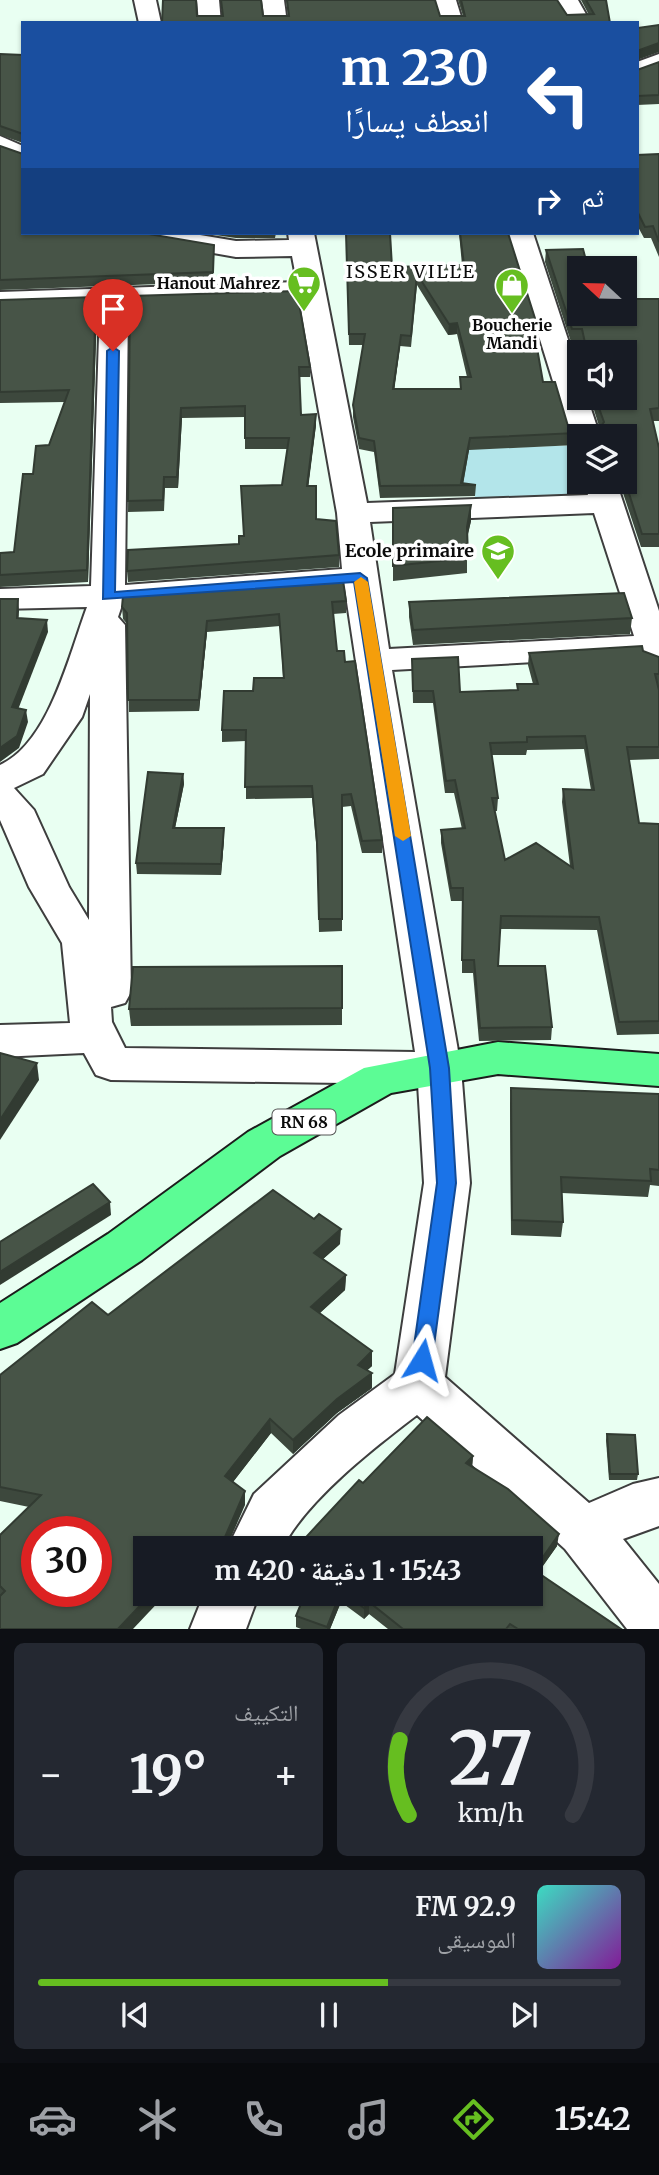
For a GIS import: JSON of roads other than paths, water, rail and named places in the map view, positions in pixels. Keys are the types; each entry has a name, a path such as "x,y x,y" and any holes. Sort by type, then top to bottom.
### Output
{"main road":[{"name":"RN 68","path":"0,1329 125,1247 264,1144 380,1079 498,1058 659,1070"}],"street":[{"path":"145,0 150,21"},
{"path":"208,0 210,21"},
{"path":"274,0 276,21"},
{"path":"445,0 451,21"},
{"path":"565,0 573,8 579,21"},
{"path":"639,69 659,61"},
{"path":"0,143 21,155"},
{"path":"170,235 195,237 236,249 302,241 353,513 360,578 439,1068 447,1183 419,1385 357,1431 273,1511 260,1536"},
{"path":"521,235 581,424"},
{"path":"0,300 310,290"},
{"path":"105,1050 108,596 114,296"},
{"path":"353,513 471,511 589,494"},
{"path":"375,660 657,650 644,573 604,494"},
{"path":"0,599 108,596 360,578"},
{"path":"0,780 30,766 64,717 108,596"},
{"path":"0,796 15,810 49,887 83,943 91,1021 105,1050"},
{"path":"0,1041 105,1050 439,1068"},
{"path":"419,1385 584,1532 659,1627"},
{"path":"584,1532 633,1508 659,1502"},
{"path":"218,1629 227,1606"}],"place":[{"name":"Hanout Mahrez","path":"304,313"},
{"name":"Boucherie Mandi","path":"512,315"},
{"name":"Ecole primaire","path":"498,581"}],"district":[{"name":"ISSER VILLE","path":"411,272"}]}
